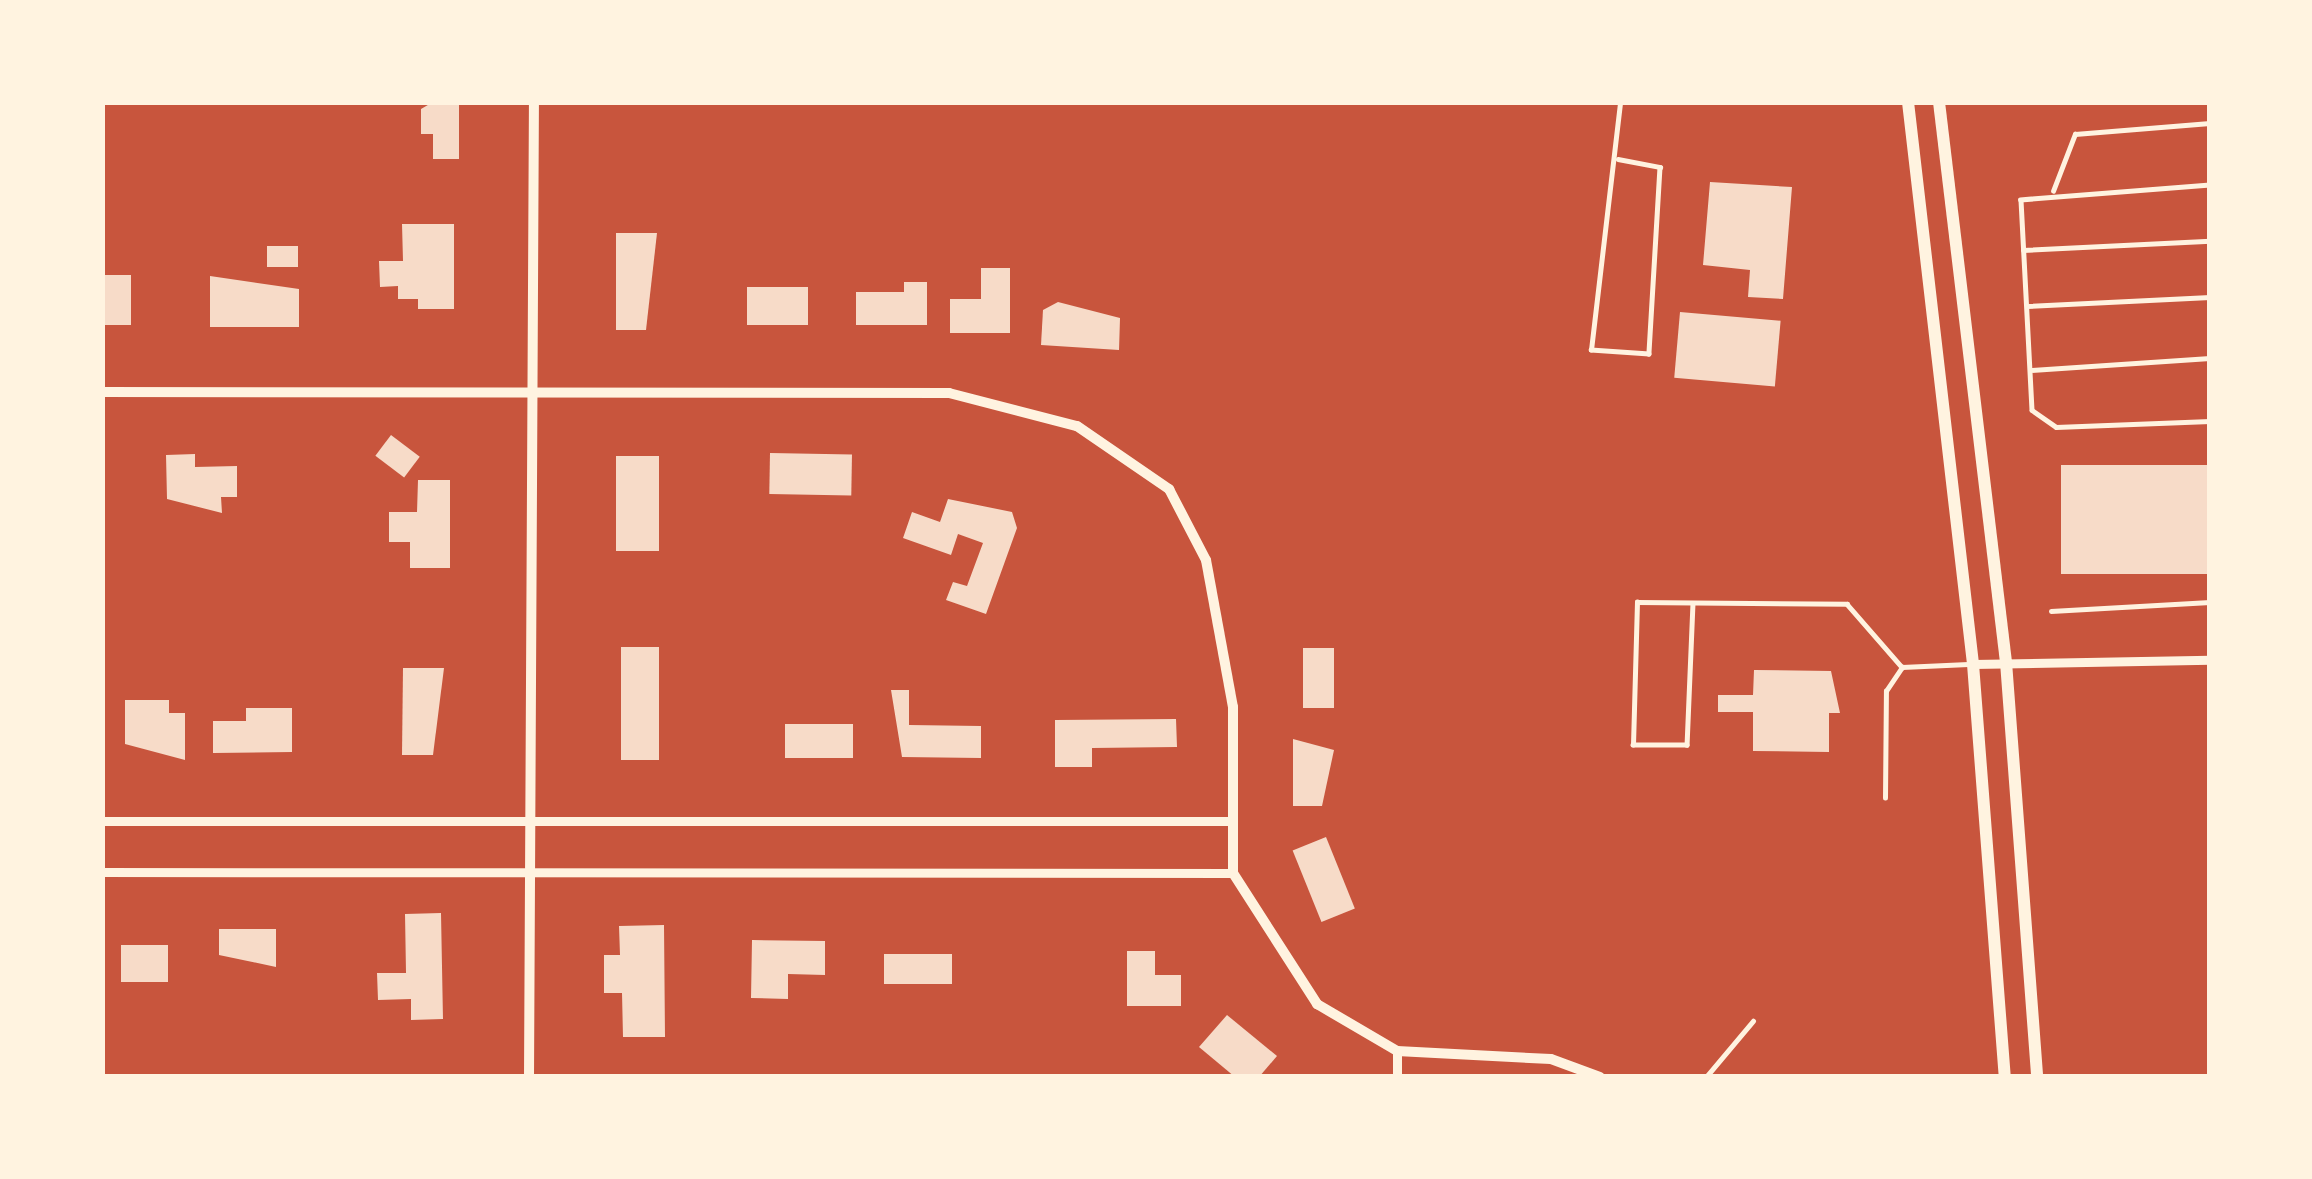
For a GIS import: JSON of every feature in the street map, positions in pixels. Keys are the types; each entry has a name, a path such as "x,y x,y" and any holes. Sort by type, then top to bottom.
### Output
{"main road":[{"path":"1908,102 1973,664 2005,1077"},
{"path":"1939,102 2006,662 2037,1077"}],"street":[{"path":"529,1077 533,102"},
{"path":"102,392 949,393 1013,403 1134,456 1169,489 1224,623 1233,873 1317,1004 1397,1051 1552,1059 1600,1077"},
{"path":"1973,664 2210,660"},
{"path":"102,821 1233,821"},
{"path":"102,872 530,877 1233,873"},
{"path":"1397,1051 1397,1077"}],"lane":[{"path":"1618,159 1660,166 1649,354 1591,350 1600,198 1618,159 1620,102"},
{"path":"2053,190 2075,134 2210,123"},
{"path":"2210,185 2053,190 2020,200 2032,410 2056,427 2210,421"},
{"path":"2024,250 2210,242"},
{"path":"2026,306 2210,297"},
{"path":"2030,370 2210,358"},
{"path":"1693,603 1687,745 1633,745 1637,602 1847,604 1902,667"},
{"path":"2051,611 2210,602"},
{"path":"1902,667 1973,664"},
{"path":"1885,798 1886,691 1902,667"},
{"path":"1706,1077 1753,1021"}],"building":[{"path":"433,102 459,102 459,159 433,159 433,134 421,134 421,109"},
{"path":"1710,182 1792,187 1783,299 1748,297 1750,270 1703,265"},
{"path":"402,224 454,224 454,309 418,309 418,299 398,299 398,286 380,287 379,261 403,261"},
{"path":"616,233 657,233 646,330 616,330"},
{"path":"267,246 298,246 298,267 267,267"},
{"path":"981,268 1010,268 1010,333 950,333 950,299 981,299"},
{"path":"102,275 131,275 131,325 102,325"},
{"path":"210,276 299,289 299,327 210,327"},
{"path":"904,282 927,282 927,325 856,325 856,292 904,292"},
{"path":"747,287 808,287 808,325 747,325"},
{"path":"1058,302 1120,318 1119,350 1041,345 1043,310"},
{"path":"1680,312 1781,321 1775,387 1674,378"},
{"path":"391,435 420,457 404,477 375,456"},
{"path":"770,453 852,454 851,495 769,494"},
{"path":"195,454 195,467 237,466 237,497 221,497 222,513 167,499 166,455"},
{"path":"616,456 659,456 659,551 616,551"},
{"path":"2061,465 2210,465 2210,574 2061,574"},
{"path":"418,480 450,480 450,568 410,568 410,542 389,542 389,512 417,512"},
{"path":"948,499 1012,512 1017,528 986,614 946,600 953,582 967,586 983,543 958,534 951,555 903,538 912,512 940,522"},
{"path":"621,647 659,647 659,760 621,760"},
{"path":"1303,648 1334,648 1334,708 1303,708"},
{"path":"403,668 444,668 433,755 402,755"},
{"path":"1754,670 1831,671 1840,713 1829,713 1829,752 1753,751 1753,712 1718,712 1718,695 1753,695"},
{"path":"891,690 909,690 909,725 981,726 981,758 902,757"},
{"path":"125,700 169,700 169,713 185,713 185,760 125,744"},
{"path":"246,708 292,708 292,752 213,753 213,721 246,721"},
{"path":"1176,719 1177,747 1092,748 1092,767 1055,767 1055,720"},
{"path":"785,724 853,724 853,758 785,758"},
{"path":"1293,739 1334,750 1322,806 1293,806"},
{"path":"1326,837 1355,908 1321,922 1293,850"},
{"path":"441,913 443,1019 411,1020 411,999 378,1000 377,973 406,973 405,914"},
{"path":"664,925 665,1037 623,1037 622,993 604,993 604,955 620,955 619,926"},
{"path":"219,929 276,929 276,967 219,955"},
{"path":"752,940 825,941 825,975 788,974 788,999 751,998"},
{"path":"121,945 168,945 168,982 121,982"},
{"path":"1127,951 1155,951 1155,975 1181,975 1181,1006 1127,1006"},
{"path":"884,954 952,954 952,984 884,984"},
{"path":"1227,1015 1277,1056 1259,1077 1235,1077 1199,1047"}]}
